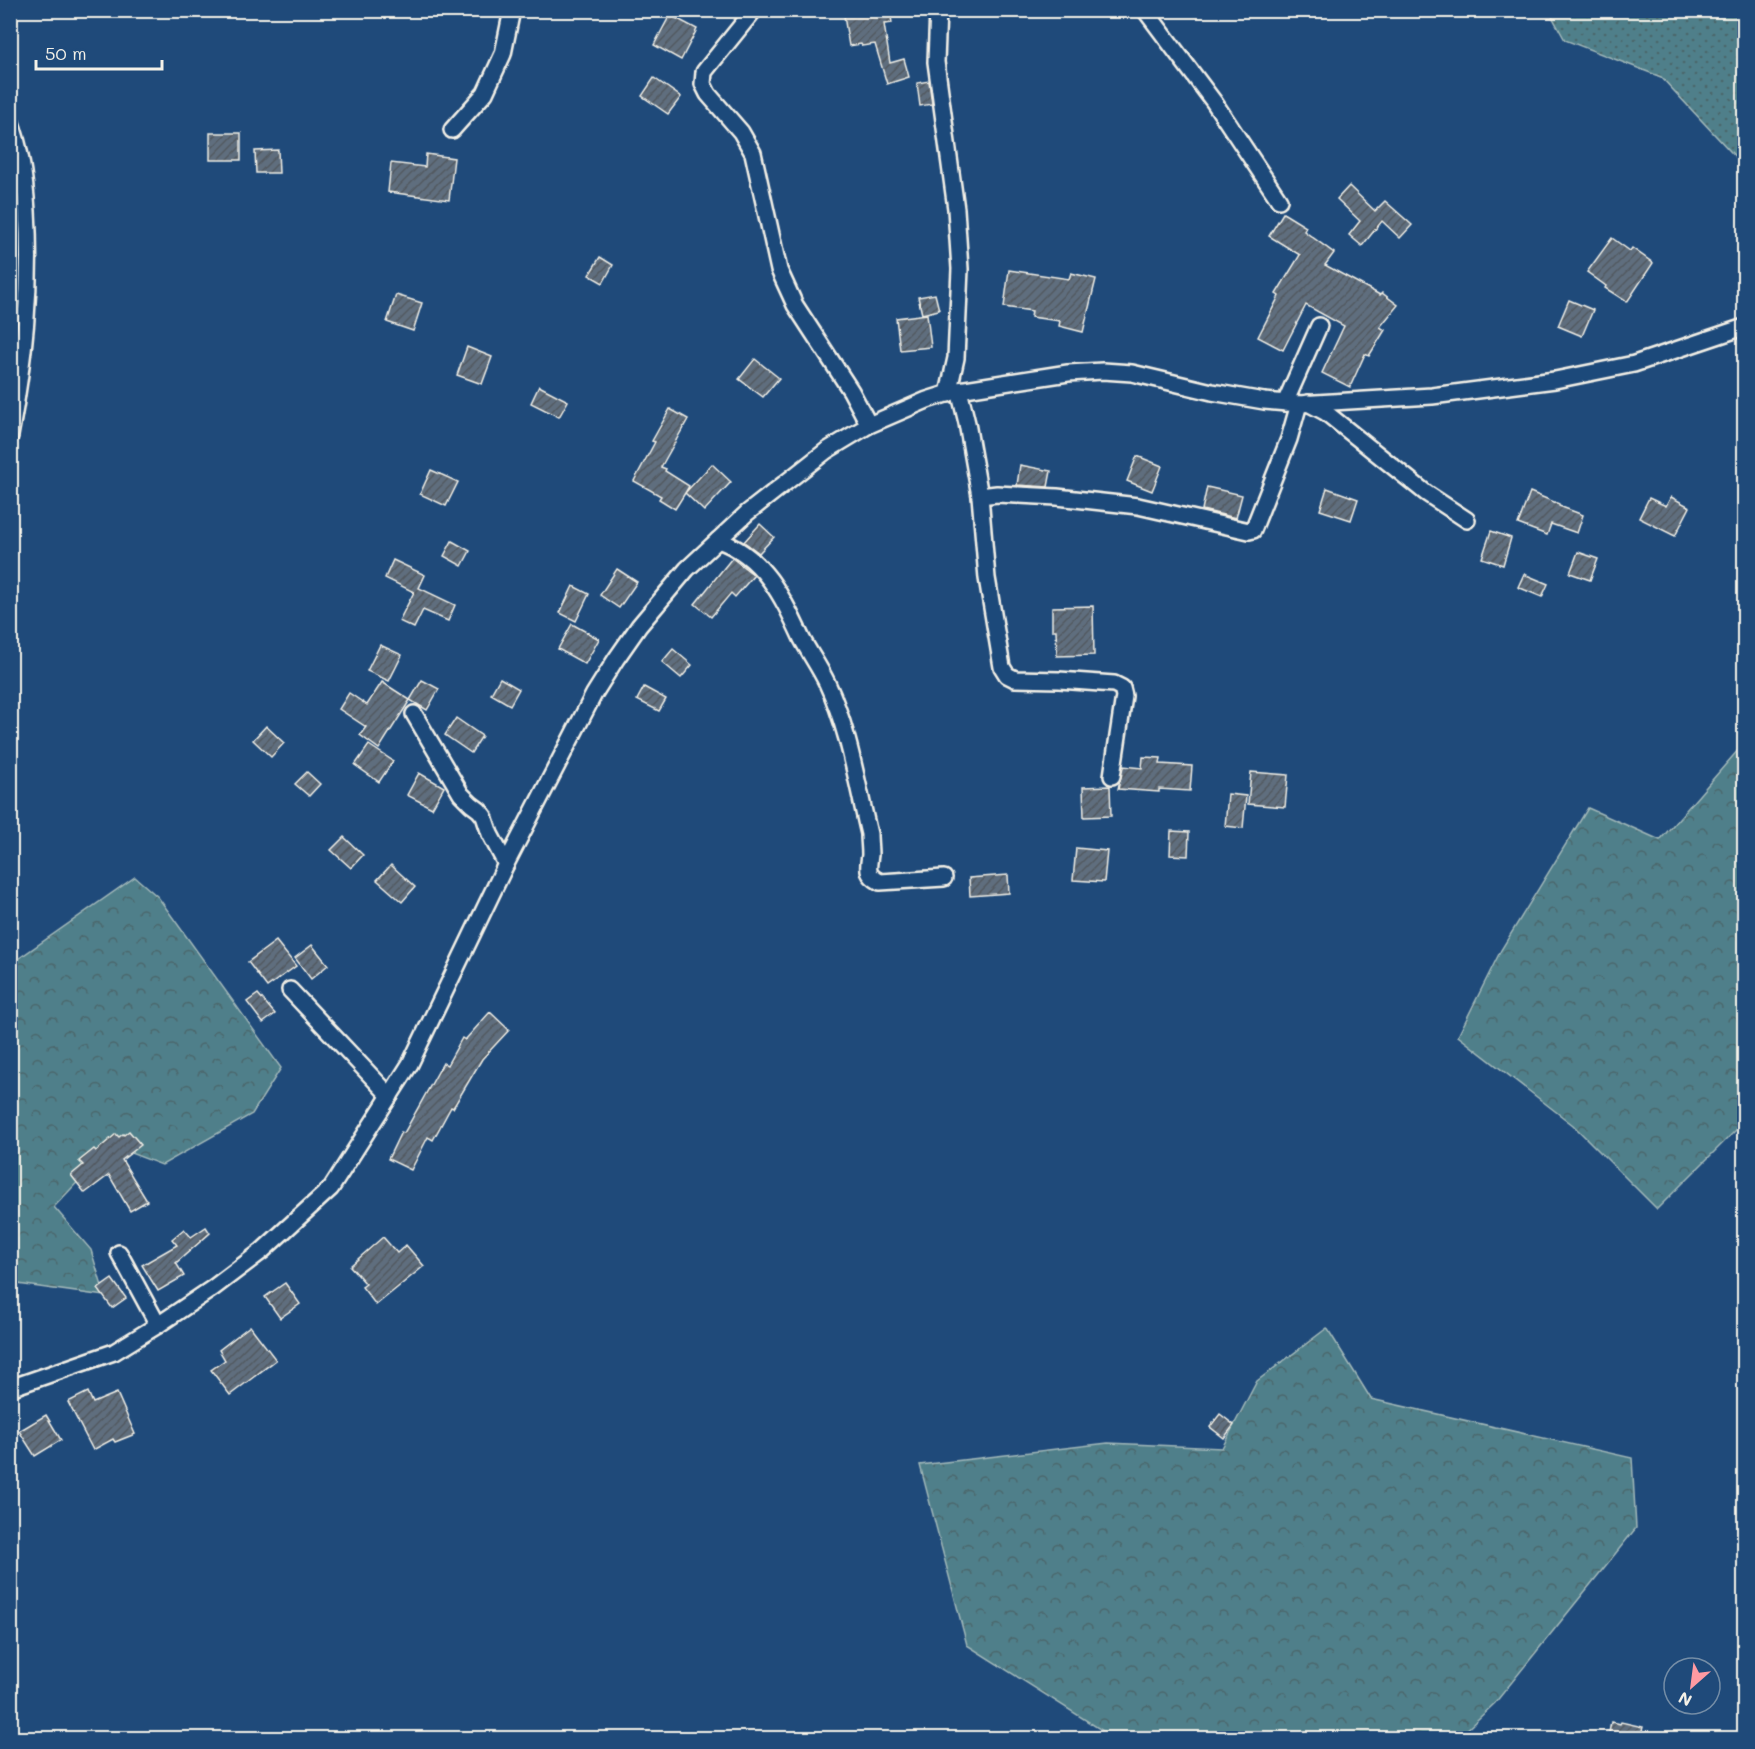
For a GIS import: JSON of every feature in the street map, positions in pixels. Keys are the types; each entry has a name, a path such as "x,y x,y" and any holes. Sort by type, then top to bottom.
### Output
{"street":[{"path":"452,130 485,93 503,54 512,10"},
{"path":"754,10 704,72 703,84 708,94 741,132 753,153 779,270 795,305 851,391 869,425"},
{"path":"938,10 936,62 956,209 960,269 953,392 967,423 980,496 987,578 1002,667 1007,675 1016,679 1114,684 1122,688 1124,696 1112,776"},
{"path":"1145,10 1214,102 1279,200"},
{"path":"10,120 17,137 25,190 29,250 26,332 10,436"},
{"path":"980,496 997,494 1057,496 1138,506 1253,530 1289,439 1319,326"},
{"path":"10,1388 114,1352 158,1325 262,1251 331,1188 411,1064 506,864 594,694 616,658 639,626 687,569 747,513 826,451 869,425 927,400 953,392 1068,373 1103,371 1132,373 1212,392 1264,401 1297,403 1364,401 1432,396 1555,380 1634,364 1744,327"},
{"path":"1297,403 1325,412 1426,493 1467,520"},
{"path":"718,540 737,549 771,579 827,683 841,719 869,834 868,869 872,877 880,882 944,878"},
{"path":"414,714 461,794 484,816 490,834 506,864"},
{"path":"290,990 390,1096"},
{"path":"119,1253 158,1325"}],"green space":[{"path":"1549,11 1744,11 1744,166 1661,77 1565,40"},
{"path":"1739,749 1744,754 1744,1122 1657,1209 1573,1125 1458,1036 1501,950 1588,808 1660,840"},
{"path":"135,877 158,897 281,1068 252,1114 162,1165 123,1150 86,1173 54,1207 91,1250 105,1296 11,1283 11,964"},
{"path":"1327,1328 1371,1399 1632,1458 1636,1528 1495,1703 1458,1738 1114,1738 967,1645 920,1465 1108,1443 1222,1448 1257,1381"}],"building":[{"path":"843,10 890,10 892,23 884,24 890,63 904,59 909,77 887,84 875,44 849,46"},
{"path":"670,15 697,29 681,60 654,45"},
{"path":"654,78 681,97 668,114 642,96"},
{"path":"929,81 932,104 920,106 917,83"},
{"path":"210,133 241,133 241,160 210,160"},
{"path":"278,150 279,173 256,173 255,151"},
{"path":"426,154 454,158 449,200 388,192 391,163 425,167"},
{"path":"1349,186 1375,211 1385,201 1412,225 1400,238 1382,221 1362,246 1349,235 1360,221 1337,199"},
{"path":"1283,213 1306,227 1304,231 1334,253 1325,265 1380,295 1382,293 1398,305 1380,327 1385,330 1369,356 1365,354 1350,387 1322,373 1344,326 1306,305 1283,350 1258,337 1279,296 1276,294 1300,255 1269,236"},
{"path":"1612,238 1630,251 1632,248 1653,263 1627,302 1605,288 1606,286 1587,272"},
{"path":"600,257 613,265 603,283 589,275"},
{"path":"1009,270 1069,279 1071,273 1096,279 1083,332 1059,326 1060,321 1031,317 1032,311 1004,307"},
{"path":"935,294 939,310 922,314 918,297"},
{"path":"396,295 422,303 413,331 387,322"},
{"path":"1569,300 1593,310 1582,336 1558,326"},
{"path":"927,314 931,347 900,350 896,318"},
{"path":"467,347 492,357 482,384 457,375"},
{"path":"755,359 779,378 763,397 739,379"},
{"path":"539,386 568,401 559,417 531,403"},
{"path":"670,409 688,419 661,467 689,486 675,509 659,499 661,496 634,481"},
{"path":"1137,456 1162,466 1152,491 1127,481"},
{"path":"712,464 731,482 704,511 685,493"},
{"path":"1020,465 1051,471 1048,487 1017,485"},
{"path":"431,470 458,482 446,506 420,494"},
{"path":"1207,487 1242,495 1236,518 1202,510"},
{"path":"1327,488 1358,499 1351,520 1320,510"},
{"path":"1530,492 1583,515 1577,533 1551,524 1547,535 1518,524"},
{"path":"1671,497 1690,507 1675,536 1639,518 1649,498 1666,506"},
{"path":"760,524 774,537 759,553 744,542"},
{"path":"1491,531 1511,538 1503,565 1482,558"},
{"path":"452,541 470,551 462,566 444,556"},
{"path":"1578,552 1598,559 1590,580 1570,573"},
{"path":"732,558 754,575 735,597 731,593 711,617 695,604"},
{"path":"393,560 425,575 419,588 455,605 448,621 423,610 414,628 399,621 414,592 385,578"},
{"path":"617,569 637,582 619,608 600,595"},
{"path":"1524,574 1548,584 1542,597 1518,587"},
{"path":"573,586 589,594 576,621 560,613"},
{"path":"1093,606 1094,655 1057,656 1056,630 1052,630 1052,607"},
{"path":"572,624 599,639 585,664 558,649"},
{"path":"380,645 402,655 389,681 367,671"},
{"path":"673,649 692,665 681,678 662,662"},
{"path":"500,678 519,689 510,705 491,694"},
{"path":"422,680 439,689 427,710 410,700"},
{"path":"382,682 410,700 379,749 360,735 366,727 339,709 349,693 367,705"},
{"path":"644,687 666,699 659,711 637,700"},
{"path":"456,718 482,736 471,753 445,735"},
{"path":"266,726 284,743 271,757 253,740"},
{"path":"369,745 393,761 379,782 355,765"},
{"path":"1143,757 1161,758 1160,764 1192,766 1190,791 1159,789 1159,792 1118,789 1123,766 1142,768"},
{"path":"307,772 320,784 309,796 295,784"},
{"path":"1251,772 1288,775 1285,807 1248,804"},
{"path":"419,773 444,787 432,808 407,795"},
{"path":"1110,786 1111,816 1084,817 1083,787"},
{"path":"1228,794 1246,796 1243,828 1225,826"},
{"path":"1171,831 1189,832 1188,856 1170,855"},
{"path":"344,837 363,855 351,868 331,850"},
{"path":"1076,848 1107,851 1104,882 1073,880"},
{"path":"391,865 415,887 402,902 377,880"},
{"path":"1008,875 1009,893 970,896 969,878"},
{"path":"276,941 296,966 267,987 248,962"},
{"path":"312,945 328,965 311,979 295,958"},
{"path":"258,994 275,1014 263,1023 247,1002"},
{"path":"490,1012 509,1030 482,1059 433,1140 428,1137 411,1170 388,1159 401,1132 404,1133 443,1063 447,1065 462,1038 465,1040"},
{"path":"129,1131 141,1145 122,1160 147,1201 130,1211 109,1175 85,1193 71,1175 83,1165 79,1161 94,1149 96,1151 116,1134 119,1137"},
{"path":"206,1227 210,1233 176,1263 184,1276 158,1291 142,1265 177,1245 172,1239 184,1229 191,1237"},
{"path":"383,1237 397,1253 406,1245 424,1266 376,1305 362,1287 366,1284 350,1266"},
{"path":"112,1279 126,1298 112,1308 98,1289"},
{"path":"285,1283 300,1304 280,1318 265,1297"},
{"path":"250,1326 276,1360 230,1395 211,1370 225,1360 219,1350"},
{"path":"88,1392 93,1403 117,1393 135,1434 115,1442 113,1439 93,1450 68,1402"},
{"path":"1220,1414 1234,1425 1224,1438 1210,1427"},
{"path":"46,1415 61,1440 35,1456 19,1431"},
{"path":"1611,1722 1643,1727 1640,1738 1608,1738"}]}
